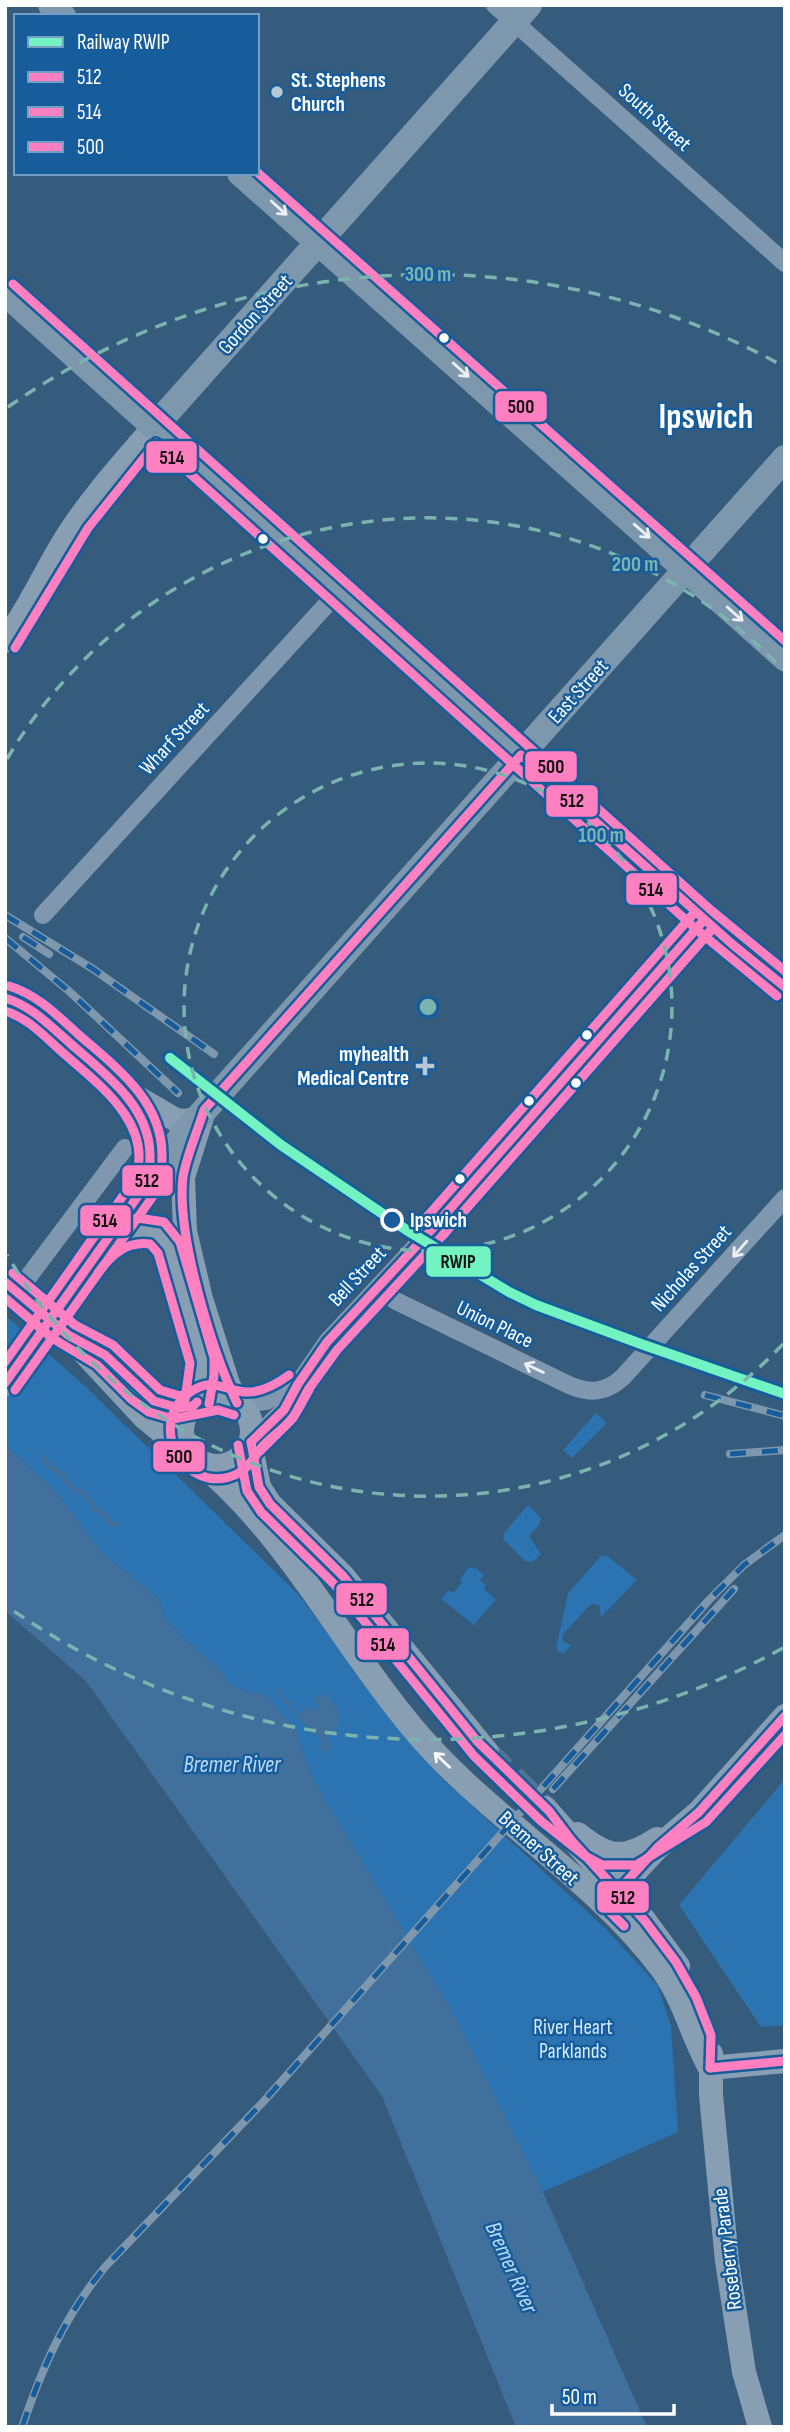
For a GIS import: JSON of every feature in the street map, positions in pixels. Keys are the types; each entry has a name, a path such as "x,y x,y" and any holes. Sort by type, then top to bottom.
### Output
{"main road":[{"name":"Gordon Street","path":"155,426 318,243 513,11"},
{"path":"242,175 785,658"},
{"path":"5,293 704,920 785,987"},
{"name":"East Street","path":"5,1383 148,1181 200,1114 785,458"}],"street":[{"name":"South Street","path":"513,11 785,263"},
{"name":"Gordon Street","path":"5,641 76,523 99,491 155,426"},
{"name":"Wharf Street","path":"43,915 339,591"},
{"name":"Bell Street","path":"250,1443 284,1410 327,1342 704,920"},
{"path":"5,998 34,1011 121,1088 176,1120 186,1121 200,1114"},
{"path":"121,1088 146,1127 150,1160 148,1181"},
{"path":"200,1114 183,1177 184,1223 201,1300 228,1384 251,1421 250,1443 260,1487 270,1504 344,1576 487,1752"},
{"path":"11,1287 125,1149"},
{"name":"Nicholas Street","path":"597,1392 615,1385 623,1377 785,1198"},
{"path":"102,1246 127,1233 149,1230 162,1236 169,1247 202,1362 195,1404"},
{"name":"Bremer Street","path":"11,1287 68,1335 145,1418 235,1495 292,1564 422,1740 473,1788 616,1904"},
{"name":"Union Place","path":"378,1287 396,1301 581,1391 597,1392"},
{"name":"Bremer Street","path":"68,1335 105,1355 154,1401 175,1408 195,1404"},
{"name":"Bell Street","path":"238,1403 267,1401 298,1384"},
{"path":"238,1403 214,1396 195,1404 186,1415 182,1431 184,1443 196,1459 212,1466 226,1465 243,1455 250,1443"},
{"path":"616,1904 664,1862 699,1812 785,1716"},
{"name":"Bremer Street","path":"699,1812 641,1849 624,1855 608,1854 593,1846 547,1810 672,1984 694,2038 710,2068"},
{"path":"710,2068 785,2061"},
{"name":"Roseberry Parade","path":"710,2068 727,2261 744,2372 760,2427"}],"green space":[{"name":"River Heart Parklands","path":"5,1315 87,1388 298,1594 400,1729 442,1778 607,1930 658,1986 671,2026 678,2132 543,2192 426,1970 311,1776 295,1729 265,1695 246,1692 231,1685 218,1669 183,1638 162,1614 159,1599 101,1552 57,1493 5,1444"},
{"path":"596,1413 607,1423 572,1458 563,1450"},
{"path":"528,1505 541,1518 539,1525 529,1536 541,1554 532,1562 525,1561 503,1539 504,1533"},
{"path":"606,1555 637,1580 601,1617 599,1605 591,1604 563,1634 562,1641 571,1645 564,1653 560,1653 556,1648 568,1593 600,1557"},
{"path":"469,1567 484,1575 480,1580 486,1585 484,1589 496,1600 475,1626 441,1599 449,1590 453,1593 462,1583 460,1580"},
{"path":"785,1779 785,2025 761,2027 679,1905"}],"water":[{"name":"Bremer River","path":"5,1444 57,1493 101,1552 159,1599 162,1614 183,1638 232,1685 246,1692 265,1694 295,1729 311,1776 453,2013 543,2192 647,2427 516,2427 382,2096 85,1680 5,1611"},
{"path":"276,1687 299,1714 310,1706 316,1711 319,1706 314,1700 317,1695 324,1694 340,1712 338,1715 341,1719 327,1739 333,1747 330,1747 329,1753 320,1747 324,1742 305,1726 276,1693"}],"waterway":[{"path":"43,1457 48,1466 63,1475 69,1486 84,1494 109,1523 118,1525"}],"tunnel":[{"path":"487,1752 545,1808"}],"railway":[{"path":"5,915 93,969 214,1054"},
{"path":"23,937 49,954"},
{"path":"5,938 70,992 178,1093"},
{"path":"705,1395 785,1416"},
{"path":"730,1454 785,1450"},
{"path":"22,2427 56,2343 78,2305 105,2267 264,2101 709,1600 744,1565 785,1535"},
{"path":"553,1789 734,1589"}],"rail line":[{"name":"RWIP","path":"170,1058 281,1145 408,1231 509,1292 536,1305 641,1344 785,1394"}],"transit line":[{"name":"500","path":"259,174 785,641"},
{"name":"500","path":"13,284 712,911 785,971"},
{"name":"514","path":"15,648 88,528 156,443 696,929 777,996"},
{"name":"512","path":"237,1403 207,1324 190,1260 185,1229 183,1177 204,1110 521,755 732,944 785,987"},
{"name":"500","path":"425,1219 695,912"},
{"name":"512","path":"251,1442 284,1410 327,1342 434,1227 704,920"},
{"name":"514","path":"260,1451 293,1418 308,1390 337,1350 443,1235 713,928"},
{"name":"500","path":"443,1235 713,928"},
{"name":"500","path":"9,986 47,1006 122,1073 154,1118 162,1155 161,1178 156,1192 15,1390"},
{"name":"512","path":"5,998 40,1017 110,1079 133,1105 142,1120 148,1136 150,1154 145,1186 5,1383"},
{"name":"514","path":"5,1011 35,1028 106,1091 130,1123 137,1140 139,1159 135,1179 5,1362"},
{"name":"500","path":"78,1259 94,1236 123,1222 138,1218 164,1222 180,1242 214,1358 209,1404"},
{"name":"514","path":"98,1273 108,1260 126,1247 150,1244 158,1253 190,1363 185,1400"},
{"name":"500","path":"13,1273 75,1325 113,1345 160,1390 180,1396 188,1393"},
{"name":"512","path":"5,1282 68,1335 105,1355 154,1401 179,1408 193,1406 197,1402"},
{"name":"514","path":"5,1298 52,1338 97,1365 131,1399 149,1412 173,1419 218,1410 234,1415"},
{"name":"500","path":"289,1375 274,1385 257,1391 245,1392 217,1385 204,1385 189,1393 176,1407 171,1423 171,1439 177,1455 188,1467 202,1476 218,1479 237,1474 286,1425 309,1390"},
{"name":"512","path":"251,1442 259,1487 270,1504 343,1576 477,1741 549,1811 571,1840 645,1921 676,1962 696,1997 711,2035 710,2068"},
{"name":"514","path":"238,1445 247,1491 261,1512 334,1584 474,1756 541,1821 585,1856 602,1865 636,1865 706,1822 785,1735"},
{"name":"512","path":"624,1926 604,1906 658,1847 699,1812 785,1716"},
{"name":"512","path":"710,2068 785,2061"}],"place":[{"name":"St. Stephens Church","path":"277,92"},
{"name":"myhealth Medical Centre","path":"425,1066"},
{"name":"Ipswich","path":"392,1220"}],"district":[{"name":"Ipswich","path":"706,416"}]}
